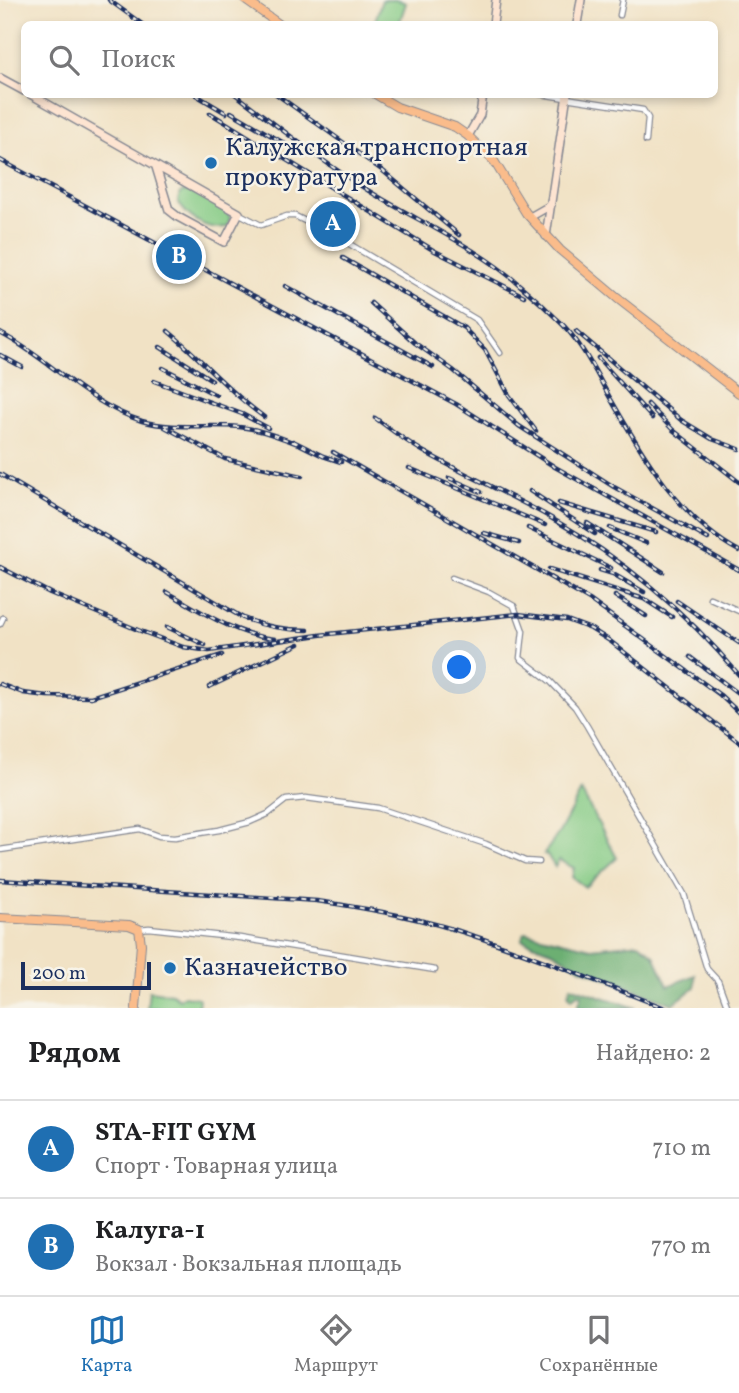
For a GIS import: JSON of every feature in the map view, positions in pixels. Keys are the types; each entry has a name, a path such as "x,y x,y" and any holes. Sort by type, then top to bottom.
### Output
{"main road":[{"path":"245,0 275,21"},
{"path":"493,21 496,0"},
{"path":"578,21 581,0"},
{"path":"0,78 21,89"},
{"path":"37,98 239,213 224,242 178,218 169,210 156,167"},
{"path":"382,98 397,107 455,127 468,136 494,161 530,217 546,236 597,282 739,393"},
{"path":"468,136 480,115 482,98"},
{"path":"546,236 567,98"},
{"path":"530,217 551,205"},
{"path":"0,918 129,925 139,929 141,944 136,1008"}],"street":[{"path":"620,15 623,0"},
{"path":"573,98 643,110 648,118 646,141"},
{"path":"239,213 261,225 295,216 341,239 477,320 500,353"},
{"path":"452,578 489,592 514,606 523,631 520,658 550,681 575,707 587,726 684,894 707,969 718,981 728,1008"},
{"path":"710,598 739,611"},
{"path":"0,850 140,829 159,836 175,837 219,830 268,814 286,800 306,798 378,808 486,844 525,861 540,862"},
{"path":"139,929 240,938 436,970"}],"green space":[{"path":"382,0 406,3 400,21 375,21"},
{"path":"186,191 204,196 223,208 230,217 228,226 213,227 192,218 178,201 180,193"},
{"path":"581,791 617,858 585,887 572,877 574,868 559,860 555,867 544,854 560,831"},
{"path":"525,932 591,948 639,943 654,955 668,986 695,975 695,987 673,1004 580,968 552,951 522,940"},
{"path":"571,986 636,1008 578,1006 582,995 577,994 572,999 568,994"},
{"path":"149,991 172,994 179,999 184,996 199,998 198,1008 147,1008"}],"railway":[{"path":"109,0 138,21"},
{"path":"201,98 226,113"},
{"path":"240,98 352,180 487,259 540,303 582,348 638,445 666,486 699,523 739,551"},
{"path":"282,98 383,171 459,235"},
{"path":"231,112 294,149"},
{"path":"210,113 433,250 524,296"},
{"path":"0,160 456,404 555,467 739,570"},
{"path":"343,258 464,328 485,350 509,395 536,431"},
{"path":"285,286 433,367"},
{"path":"371,303 415,343 453,370 519,426 614,487 708,539"},
{"path":"168,331 264,417"},
{"path":"576,331 681,420 712,439 739,449"},
{"path":"0,333 36,355 85,392 121,413 142,421 178,426 247,428 301,445"},
{"path":"160,347 212,380"},
{"path":"0,355 22,367"},
{"path":"598,358 652,418"},
{"path":"163,368 216,395"},
{"path":"154,381 242,414 268,428"},
{"path":"648,404 673,430 739,482"},
{"path":"375,418 421,450 536,510 603,551 652,588 698,630 739,675"},
{"path":"165,427 225,459 302,476"},
{"path":"293,441 341,462"},
{"path":"333,452 591,601 720,695 739,713"},
{"path":"409,468 545,525"},
{"path":"0,474 243,618 275,627 308,630"},
{"path":"449,478 481,492"},
{"path":"530,491 595,534"},
{"path":"559,503 656,532"},
{"path":"587,523 663,572"},
{"path":"528,528 611,568"},
{"path":"610,528 646,543"},
{"path":"484,533 519,543"},
{"path":"0,567 50,593 138,630 183,647 209,651 319,635 518,614 567,620 591,629 610,641 739,742"},
{"path":"549,569 644,599 672,617"},
{"path":"600,570 613,574 644,592"},
{"path":"167,592 232,627 260,637 275,639"},
{"path":"615,596 646,616"},
{"path":"677,601 739,643"},
{"path":"167,627 205,645"},
{"path":"209,687 299,644"},
{"path":"0,684 23,693 91,697 222,655"},
{"path":"690,657 739,694"},
{"path":"0,880 317,901 377,911 435,924 498,944 665,1008"}],"place":[{"name":"Калужская транспортная прокуратура","path":"211,163"},
{"name":"STA-FIT GYM","path":"333,224"},
{"name":"Калуга-1","path":"179,257"},
{"name":"Казначейство","path":"170,968"}]}
